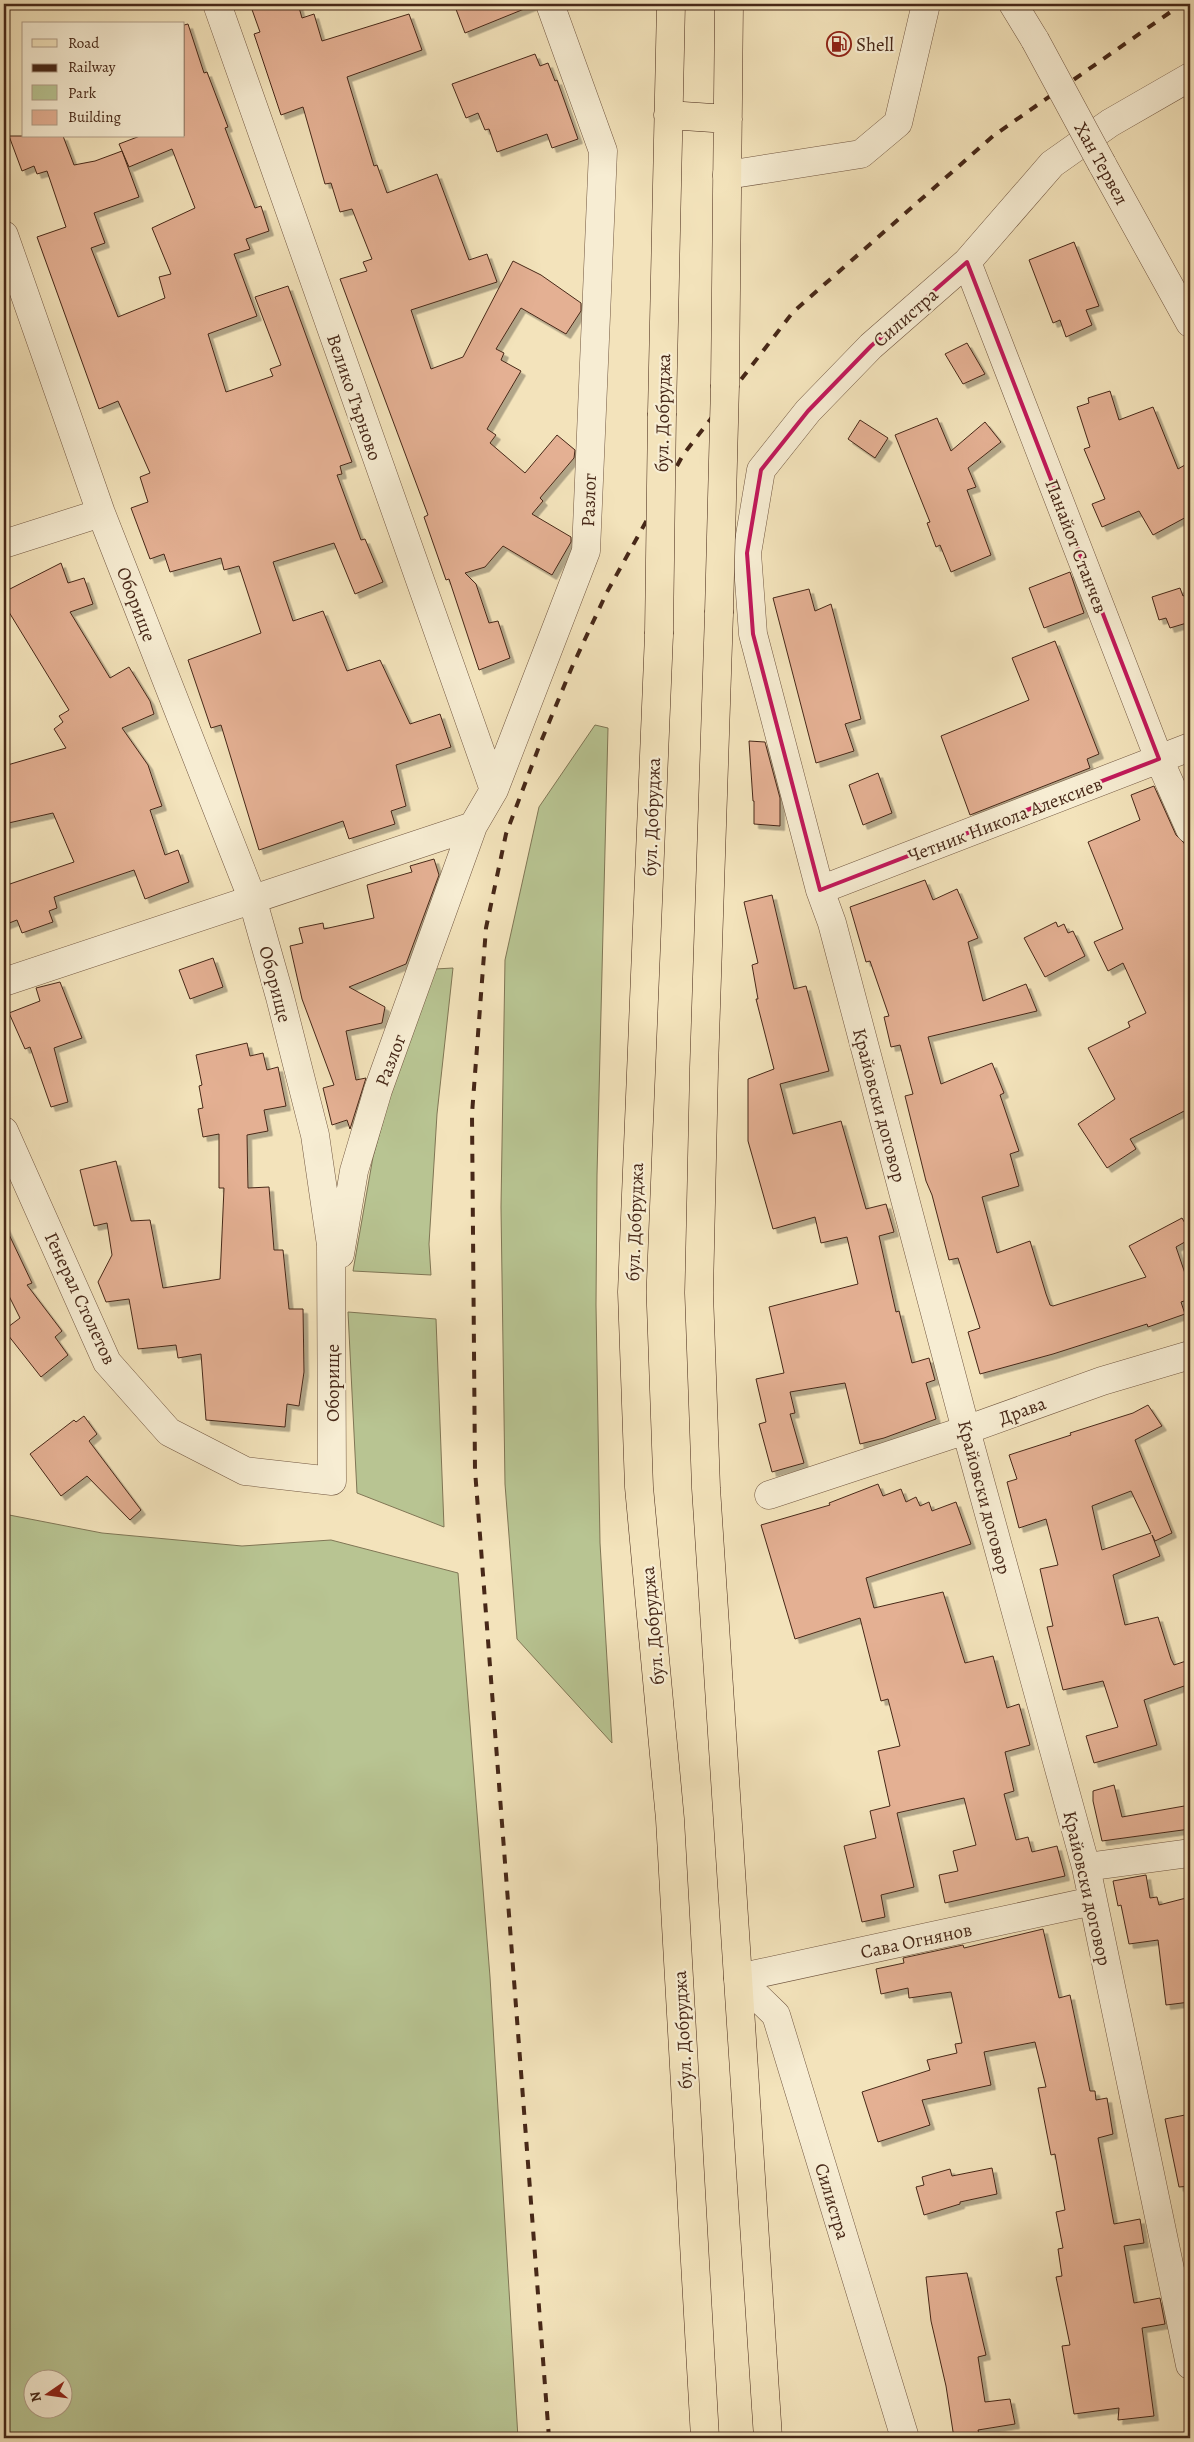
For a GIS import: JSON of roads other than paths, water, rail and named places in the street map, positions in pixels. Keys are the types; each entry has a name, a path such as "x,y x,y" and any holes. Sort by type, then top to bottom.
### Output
{"main road":[{"name":"бул. Добруджа","path":"671,4 659,634 632,1292 639,1487 670,1819 705,2438"},
{"path":"729,4 725,384 704,1058 699,1293 706,1488 768,2438"},
{"path":"668,115 728,119"}],"street":[{"name":"Велико Търново","path":"217,4 494,790"},
{"name":"Разлог","path":"332,1302 354,1172 378,1090 474,826 494,790 586,551 603,151 550,4"},
{"path":"727,175 861,154 898,123 926,4"},
{"name":"Хан Тервел","path":"1013,4 1035,40 1190,323"},
{"name":"Силистра","path":"753,634 747,553 761,470 808,411 871,346 967,262 1052,164 1110,123 1190,77"},
{"name":"Оборище","path":"4,235 101,513 252,898 280,997 315,1136 331,1245 332,1481"},
{"name":"Панайот Станчев","path":"967,262 1159,760 1190,829"},
{"path":"4,544 101,513"},
{"name":"Крайовски договор","path":"753,634 820,890 832,923 966,1430 1086,1867 1190,2365"},
{"name":"Четник Никола Алексиев","path":"820,890 1190,747"},
{"path":"4,982 252,898 474,826"},
{"name":"Генерал Столетов","path":"4,1131 107,1362 168,1432 245,1470 332,1481"},
{"name":"Драва","path":"769,1495 966,1430 1102,1381 1190,1355"},
{"path":"1086,1867 1190,1853"},
{"name":"Сава Огнянов","path":"738,1978 1093,1901"},
{"name":"Силистра","path":"738,1978 776,2016 905,2438"}],"railway":[{"path":"549,2438 475,1470 472,1114 486,928 506,834 572,667 607,592 683,455 793,312 993,136 1182,4"}],"place":[{"name":"Shell","path":"839,44"}]}
